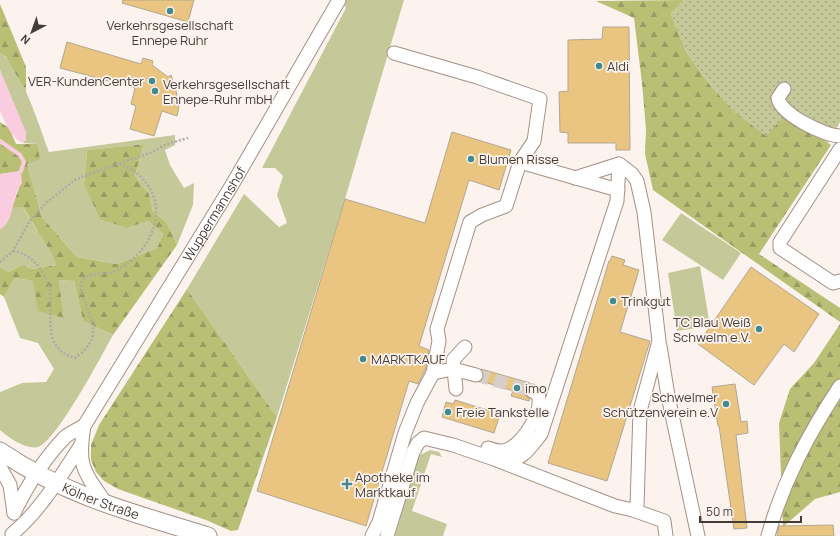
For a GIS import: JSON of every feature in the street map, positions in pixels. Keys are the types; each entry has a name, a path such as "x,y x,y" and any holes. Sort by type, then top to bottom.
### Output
{"main road":[{"name":"Kölner Straße","path":"0,451 37,474 107,505 208,536"}],"street":[{"name":"Wuppermannshof","path":"107,505 82,465 81,445 84,426 232,185 340,0"},
{"path":"372,536 379,522 405,433 417,403 433,372 439,341 437,329 470,222 482,215 506,206 520,162 534,141 540,99 477,77 394,53"},
{"path":"784,89 779,96 779,101 786,110 820,132 833,136 840,136"},
{"path":"840,149 780,242 780,248 826,279 833,283 840,281"},
{"path":"520,162 618,190"},
{"path":"575,178 619,164"},
{"path":"494,459 513,461 517,459 527,452 541,434 617,201 619,164"},
{"path":"619,164 632,174 637,181 644,212 659,341 668,396 698,536"},
{"path":"633,510 637,506 640,411 659,341"},
{"path":"456,389 453,360 465,347"},
{"path":"433,372 453,369 476,374"},
{"path":"768,536 793,466 818,420 840,386"},
{"path":"463,448 482,446 497,452 510,449 529,429 536,417 540,400 538,394 532,391"},
{"name":"Wuppermannshof","path":"14,513 26,489 66,436 84,426"},
{"path":"387,536 413,452 418,443 424,438 463,448 615,506 633,510 664,521 666,536"},
{"name":"Wuppermannshof","path":"11,535 24,524 81,445"},
{"name":"Wuppermannshof","path":"0,466 10,484 14,499 11,535"}],"path":[{"path":"0,262 13,251 29,222 47,202 75,180 118,163 150,153 166,144 188,138"},
{"path":"13,251 28,256 42,272 48,283 50,326 53,338 58,348 66,355 75,358 88,346 93,338 94,327 81,292 82,284 87,277 93,274 113,272 138,254 151,234 157,216 157,207 153,192 140,174 127,166 118,163"}],"green space":[{"path":"341,0 404,0 345,199 277,417 187,289 244,194 279,227 287,223 277,195 283,176 275,168 262,168 346,8"},
{"path":"684,0 671,14 687,53 710,85 736,113 787,113 831,145 759,254 840,308 840,322 653,190 645,154 646,129 634,18 596,1"},
{"path":"684,0 840,0 840,122 828,143 787,113 766,136 736,113 710,85 687,53 671,14"},
{"path":"0,4 26,67 26,91 6,57 0,53"},
{"path":"0,53 8,60 15,70 29,98 49,152 175,135 175,145 165,150 170,165 184,188 194,183 193,205 177,245 167,223 153,211 149,194 135,176 144,144 87,150 84,184 127,228 148,221 163,234 157,248 117,264 77,257 42,217 27,164 37,144 23,143 26,139 0,70"},
{"path":"0,122 9,128 16,144 37,144 40,159 27,164 42,217 77,257 117,264 157,248 163,234 148,221 127,228 100,219 84,184 87,150 144,144 135,176 149,194 153,211 167,223 177,245 113,335 83,321 74,281 59,280 64,318 38,311 33,281 15,278 4,297 0,294 0,267 9,272 21,265 33,269 56,265 51,253 23,207 12,208 20,185 21,171 0,174"},
{"path":"22,206 51,253 56,265 33,269 21,265 9,272 0,267 0,229 8,220 12,208"},
{"path":"681,213 741,253 723,280 662,240"},
{"path":"700,266 710,326 677,331 668,273"},
{"path":"15,278 33,281 64,318 59,280 74,281 83,321 113,335 67,415 46,442 38,447 28,447 23,445 13,440 0,430 0,392 22,383 46,382 54,369 38,343 20,338 4,297"},
{"path":"187,289 277,417 238,530 231,531 206,520 118,489 104,481 96,472 91,460 91,445 99,425"},
{"path":"840,324 840,492 815,499 783,527 779,423 790,389 814,363"},
{"path":"430,450 439,452 442,457 431,454 412,511 447,524 443,536 395,536 418,456"}],"shaded area":[{"path":"0,70 26,132 26,139 23,143 12,134 0,110"},
{"path":"21,171 22,183 17,191 10,217 6,224 0,229 0,174"}],"building":[{"name":"Verkehrsgesellschaft Ennepe Ruhr","path":"123,0 194,0 188,22 122,3"},
{"name":"Aldi","path":"603,27 629,27 630,150 616,150 616,143 568,143 568,133 560,132 559,92 568,91 568,40 602,39"},
{"name":"Verkehrsgesellschaft Ennepe-Ruhr mbH","path":"67,42 141,64 143,58 153,61 152,65 168,77 171,75 177,94 175,104 179,106 177,116 162,111 154,136 130,129 136,106 131,104 135,88 60,68"},
{"name":"MARKTKAUF","path":"452,132 511,150 499,190 469,180 419,346 429,350 426,368 418,384 409,381 366,526 257,491 345,199 425,223"},
{"path":"612,256 625,260 623,265 639,270 620,332 650,341 607,481 548,463 609,261"},
{"name":"TC Blau Weiß Schwelm e.V.","path":"751,267 819,314 794,352 784,344 754,385 698,344"},
{"name":"imo","path":"481,369 530,383 525,387 524,391 526,396 530,399 529,401 511,396 513,391 481,381 484,377"},
{"path":"735,384 741,422 747,421 748,433 736,435 747,528 734,529 712,387"},
{"path":"455,400 500,414 494,433 442,417 446,402 453,404"},
{"path":"833,525 834,536 777,536 779,526"}],"waterway":[{"path":"0,141 20,155 24,162 21,171"}],"tunnel":[{"path":"476,375 532,391"}],"place":[{"name":"Verkehrsgesellschaft Ennepe Ruhr","path":"170,11"},
{"name":"Aldi","path":"599,66"},
{"name":"VER-KundenCenter","path":"152,81"},
{"name":"Verkehrsgesellschaft Ennepe-Ruhr mbH","path":"155,91"},
{"name":"Blumen Risse","path":"471,159"},
{"name":"Trinkgut","path":"613,301"},
{"name":"TC Blau Weiß Schwelm e.V.","path":"759,329"},
{"name":"MARKTKAUF","path":"363,359"},
{"name":"imo","path":"517,388"},
{"name":"Schwelmer Schützenverein e.V","path":"726,404"},
{"name":"Freie Tankstelle","path":"448,412"},
{"name":"Apotheke im Marktkauf","path":"347,484"}]}
